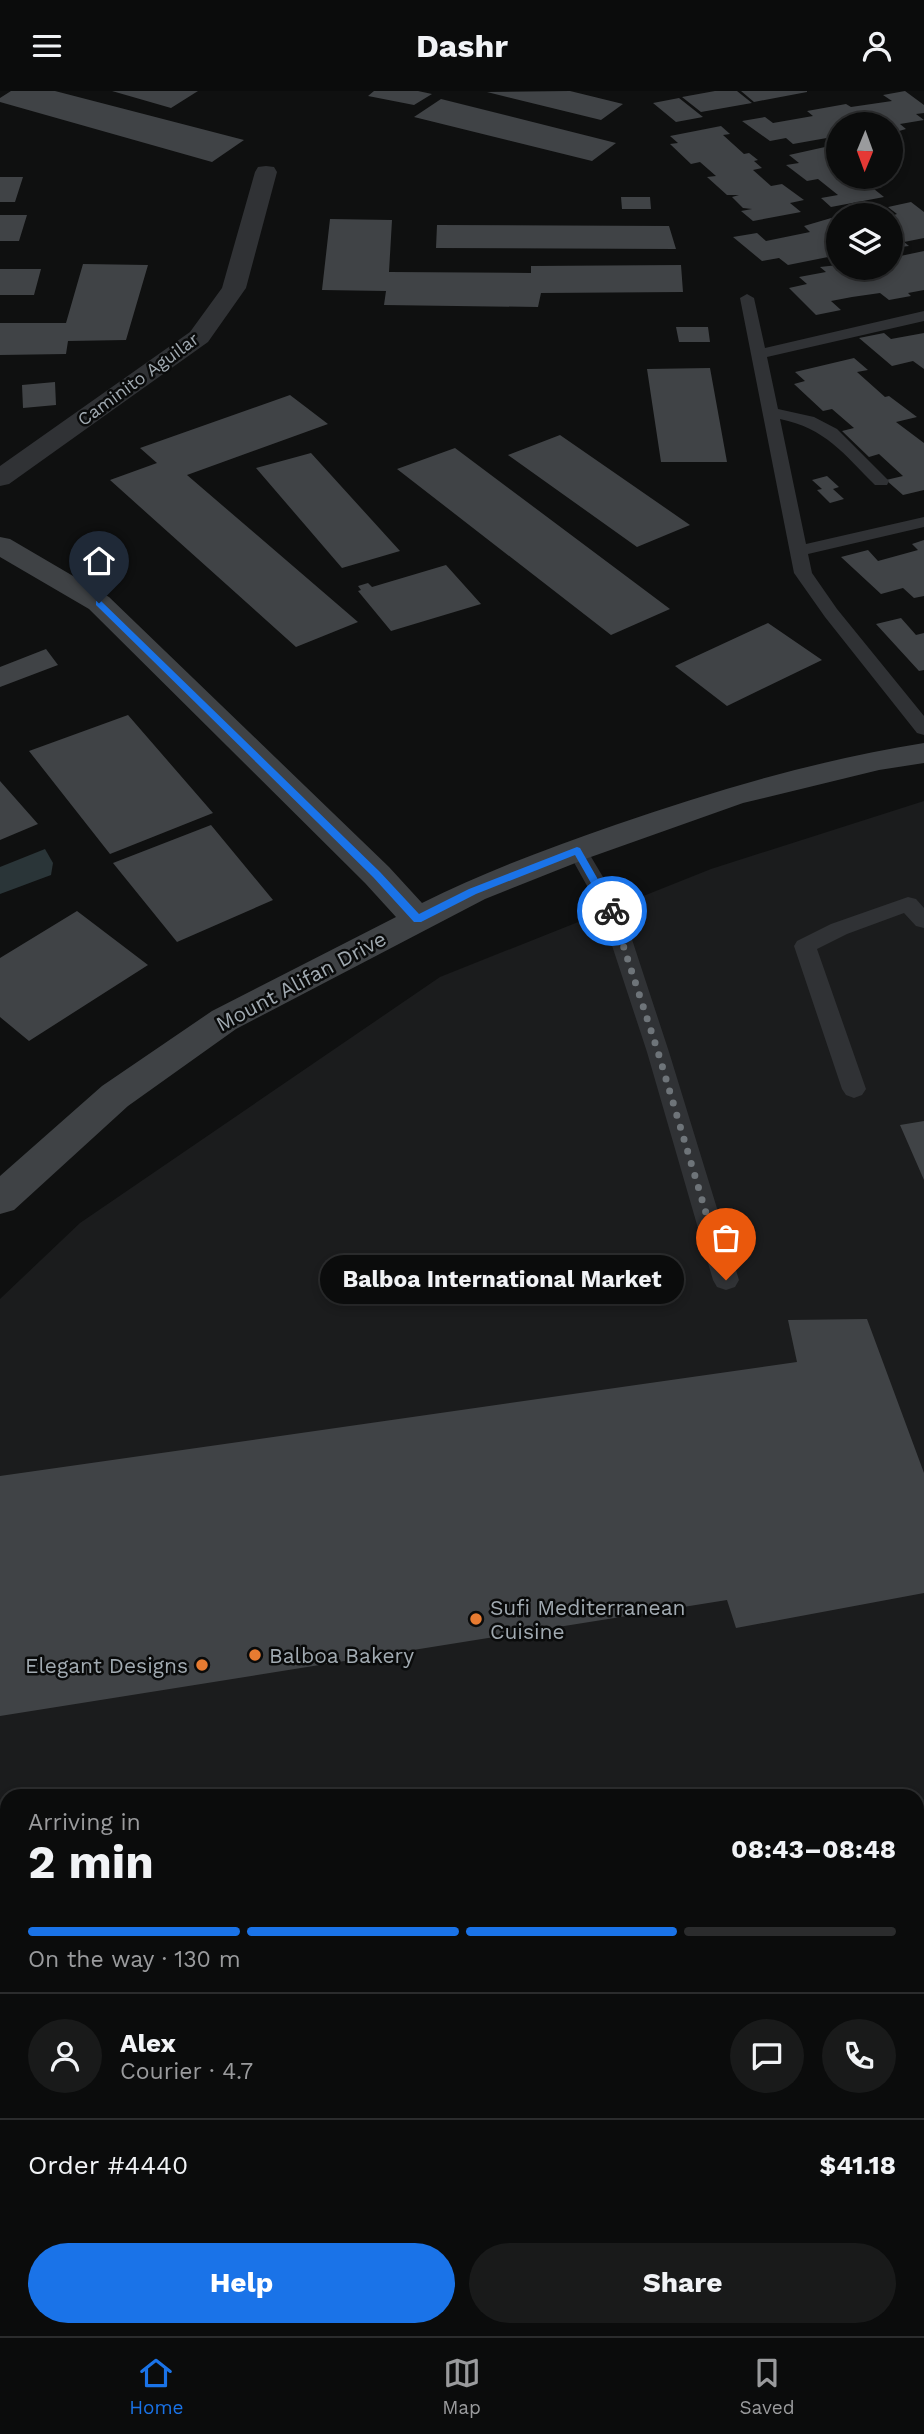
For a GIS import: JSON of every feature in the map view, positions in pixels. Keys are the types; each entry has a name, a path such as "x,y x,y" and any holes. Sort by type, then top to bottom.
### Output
{"main road":[{"path":"0,545 99,603 377,875 417,919"},
{"name":"Mount Alifan Drive","path":"0,1199 115,1096 224,1020 473,891 734,795 879,760 924,753"}],"street":[{"name":"Caminito Aguilar","path":"0,478 199,337 234,288 266,172"}],"lane":[{"path":"747,297 761,354 803,573 924,729"},
{"path":"761,354 924,316"},
{"path":"772,413 808,420 831,432 881,481"},
{"path":"798,551 924,522"},
{"path":"577,851 611,909 658,1052 726,1280"},
{"path":"854,1089 806,946 839,929 908,904 924,921"}],"shaded area":[{"path":"924,801 924,1789 0,1789 0,1299 80,1223 440,977 711,869"},
{"path":"45,849 53,863 51,875 0,894 0,867"}],"building":[{"path":"11,91 55,91 244,140 212,162 0,102 0,98"},
{"path":"112,91 198,91 171,108"},
{"path":"374,91 418,91 432,94 414,105 368,96"},
{"path":"570,91 623,104 601,120 487,92"},
{"path":"715,91 737,91 752,103 701,112 682,97"},
{"path":"741,91 807,91 807,92 754,102"},
{"path":"905,91 924,105 924,113 916,114 924,120 903,124 903,112 826,112 826,138 793,144 786,138 770,141 742,121 765,117 773,123 813,116 807,111 846,104 851,107 892,101 883,95"},
{"path":"679,98 703,117 676,122 653,103"},
{"path":"441,99 616,143 592,161 414,117"},
{"path":"721,126 730,134 723,135 744,154 749,153 758,160 754,161 762,168 753,170 771,186 782,184 804,200 790,203 801,212 753,221 741,211 752,209 743,208 732,197 739,195 727,195 707,177 716,176 700,162 691,164 670,144 678,143 670,136"},
{"path":"826,147 826,185 818,179 807,181 786,165 799,163 789,155"},
{"path":"0,177 23,177 15,202 0,202"},
{"path":"830,189 874,189 884,197 852,203 827,203 821,198 838,195"},
{"path":"621,197 650,197 651,209 622,209"},
{"path":"911,202 924,212 924,238 904,242 909,246 903,247 903,204"},
{"path":"0,215 27,215 19,241 0,241"},
{"path":"330,219 392,220 389,272 531,273 531,266 681,265 683,292 541,293 538,307 384,305 386,291 322,290"},
{"path":"826,220 826,257 788,265 779,258 762,261 733,237 757,233 766,241 810,232 804,226"},
{"path":"437,225 669,226 676,249 436,248"},
{"path":"924,251 924,290 908,293 911,296 889,300 880,293 831,301 841,310 816,315 789,288 807,284 799,277 826,272 826,280 903,280 903,255"},
{"path":"83,264 148,265 126,340 68,341 66,354 0,355 0,323 66,323"},
{"path":"0,269 41,269 34,295 0,295"},
{"path":"676,327 708,327 710,342 679,342"},
{"path":"884,333 891,339 924,333 924,369 913,361 892,366 859,338"},
{"path":"854,358 868,370 857,372 885,397 889,396 917,417 896,422 924,443 924,490 903,495 886,480 903,476 879,454 869,457 842,431 854,428 832,409 823,411 794,384 805,381 795,372"},
{"path":"710,368 727,462 661,462 647,369"},
{"path":"55,382 56,405 23,408 22,385"},
{"path":"290,395 328,424 187,475 358,622 296,647 110,480 157,463 140,448"},
{"path":"560,435 690,525 637,547 508,455"},
{"path":"455,448 670,609 611,635 397,469"},
{"path":"311,453 400,551 342,568 256,468"},
{"path":"827,476 839,487 833,489 844,499 830,503 817,490 822,489 812,480"},
{"path":"924,540 924,596 914,598 903,588 881,594 841,557 868,550 878,561 918,550 912,544"},
{"path":"446,565 481,604 391,631 358,591 361,590 358,586 368,583 372,587"},
{"path":"901,618 916,635 924,633 924,670 919,671 876,624"},
{"path":"768,623 822,660 727,706 675,666"},
{"path":"46,649 58,665 0,687 0,667"},
{"path":"128,715 213,813 110,854 29,751"},
{"path":"0,781 38,824 0,840"},
{"path":"211,825 273,900 177,942 113,863"},
{"path":"77,911 148,965 29,1041 0,1017 0,958"},
{"path":"924,1121 924,1180 900,1125"},
{"path":"867,1319 924,1473 924,1593 736,1628 727,1600 0,1716 0,1476 797,1362 788,1320"}],"way so far":[{"path":"612,911 658,1052 726,1280"}],"place":[{"name":"Balboa International Market","path":"726,1280"},
{"name":"Sufi Mediterranean Cuisine","path":"476,1619"},
{"name":"Balboa Bakery","path":"255,1655"},
{"name":"Elegant Designs","path":"202,1665"}],"route":[{"path":"99,603 143,649 377,875 417,919 473,891 577,851 612,911"}]}
